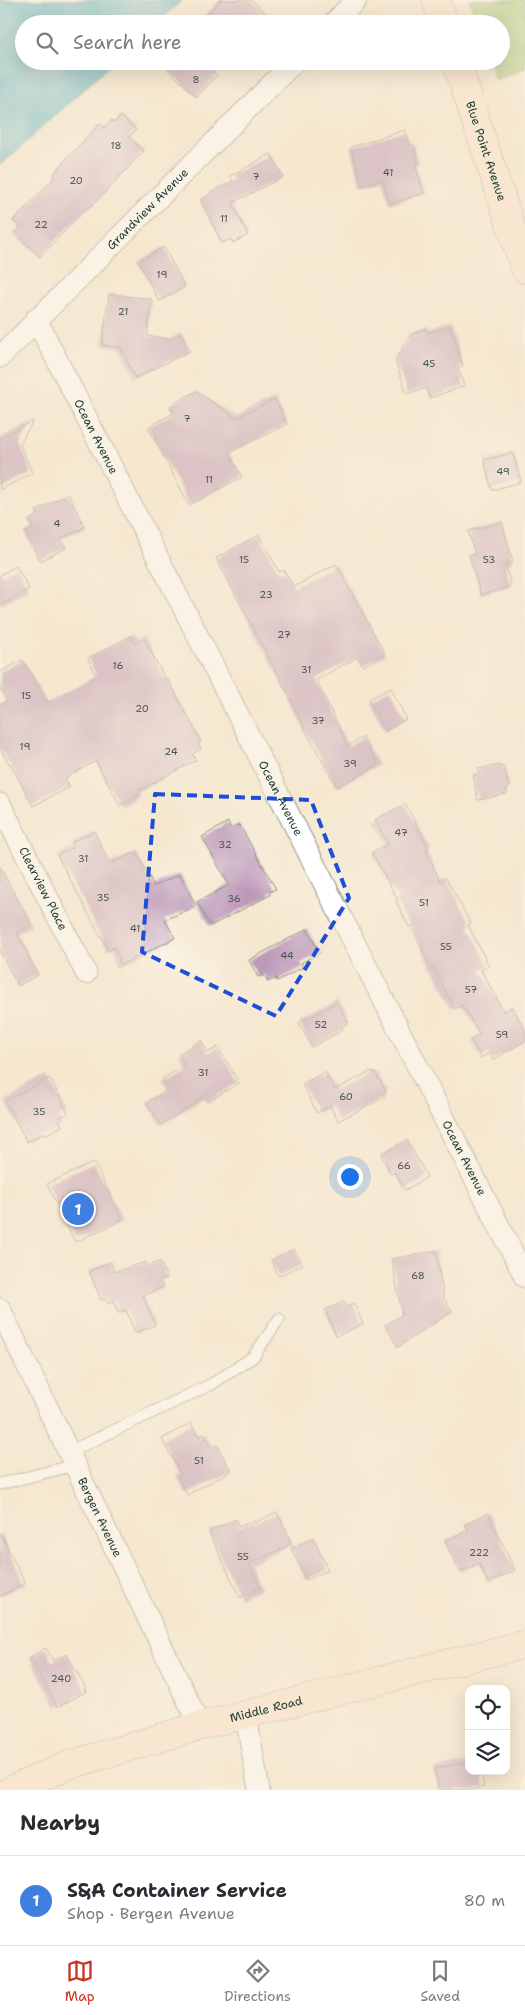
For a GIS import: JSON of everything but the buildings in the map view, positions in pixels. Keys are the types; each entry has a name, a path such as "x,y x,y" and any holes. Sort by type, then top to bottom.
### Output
{"main road":[{"path":"436,0 441,15"},
{"name":"Blue Point Avenue","path":"459,70 525,267"},
{"name":"Middle Road","path":"11,1790 66,1766 200,1726 246,1716 525,1644"}],"street":[{"path":"341,15 356,0"},
{"name":"Grandview Avenue","path":"0,358 286,70"},
{"name":"Ocean Avenue","path":"36,320 525,1277"},
{"name":"Clearview Place","path":"0,804 86,973"},
{"name":"Bergen Avenue","path":"0,1309 200,1726"},
{"path":"246,1716 259,1790"}],"lane":[{"path":"0,1484 72,1459 212,1384 253,1357 280,1319"}],"highlighted area":[{"path":"155,794 311,800 349,898 276,1016 142,952"}],"green space":[{"path":"470,0 525,0 525,68 495,81 492,70 510,70 510,15 474,15"}],"water":[{"path":"0,0 182,0 166,15 15,15 15,70 105,70 0,166"}],"place":[{"name":"S&A Container Service","path":"78,1209"}]}
